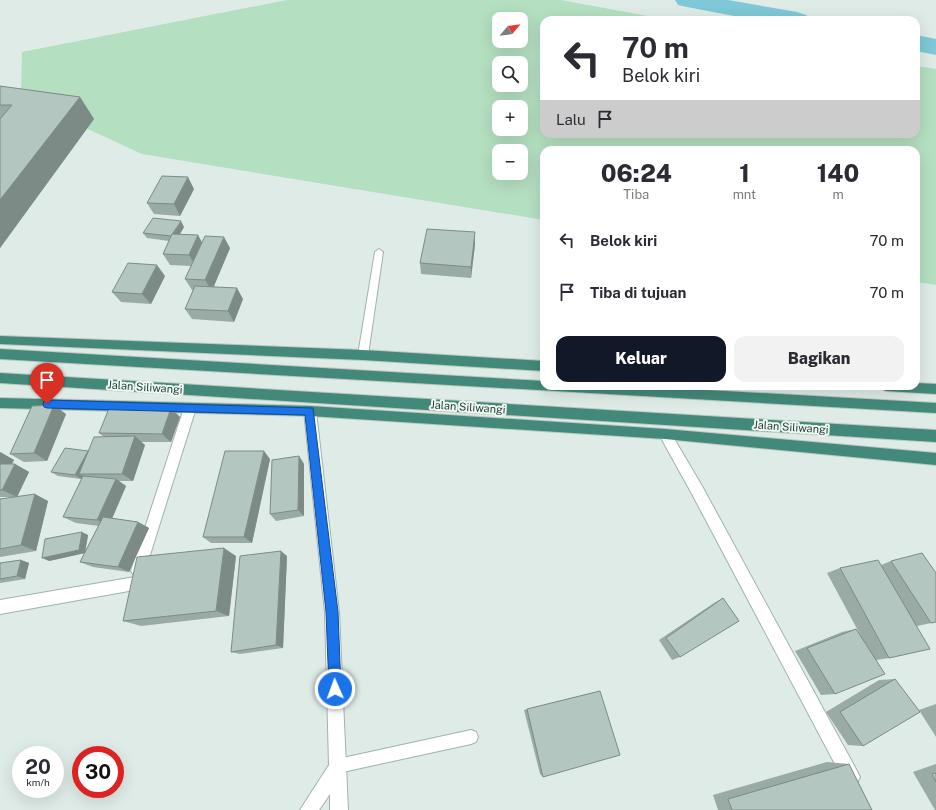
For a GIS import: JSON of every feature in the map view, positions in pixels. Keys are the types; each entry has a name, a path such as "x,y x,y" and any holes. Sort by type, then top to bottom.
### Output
{"highway":[{"path":"0,340 363,355 540,366"},
{"path":"0,354 540,386"},
{"name":"Jalan Siliwangi","path":"0,378 936,436"},
{"path":"920,388 936,389"},
{"path":"620,390 936,408"},
{"path":"0,403 310,411 665,434 936,459"}],"street":[{"path":"131,599 142,557 190,408"},
{"path":"310,411 332,612 339,810"},
{"path":"665,434 697,490 857,789"},
{"path":"0,607 135,584"},
{"path":"309,810 338,766"}],"lane":[{"path":"363,355 379,252"},
{"path":"338,766 471,737"}],"green space":[{"path":"287,0 561,0 647,16 540,16 540,138 920,138 920,67 936,69 936,285 920,283 920,146 540,146 540,219 142,154 21,98 22,52"}],"building":[{"path":"0,86 80,97 0,200 0,119 12,105 0,105"},
{"path":"162,176 188,177 174,204 147,203"},
{"path":"153,218 181,221 171,236 143,233"},
{"path":"427,229 475,232 471,267 420,263"},
{"path":"172,234 198,235 189,255 163,254"},
{"path":"205,236 224,237 205,280 185,279"},
{"path":"128,263 157,265 142,294 112,292"},
{"path":"195,286 237,288 228,311 185,309"},
{"path":"54,405 34,453 10,454 32,406"},
{"path":"110,406 171,408 162,434 99,433"},
{"path":"135,436 122,474 79,474 94,437"},
{"path":"65,448 88,451 75,475 51,472"},
{"path":"225,451 264,451 244,537 203,537"},
{"path":"299,456 298,510 270,514 272,460"},
{"path":"0,464 15,464 2,490 0,490"},
{"path":"83,476 116,479 97,520 63,517"},
{"path":"35,494 21,545 0,549 0,499"},
{"path":"103,517 138,522 118,567 80,562"},
{"path":"82,532 79,550 42,558 45,539"},
{"path":"224,548 216,611 123,621 137,557"},
{"path":"281,551 276,645 231,652 240,556"},
{"path":"922,553 936,573 936,622 931,623 891,561"},
{"path":"21,560 17,576 0,579 0,563"},
{"path":"878,560 930,649 889,658 840,568"},
{"path":"723,598 739,621 680,657 666,638"},
{"path":"856,629 885,674 835,694 807,648"},
{"path":"895,679 920,712 863,746 840,712"},
{"path":"600,691 620,755 543,777 527,709"},
{"path":"849,764 872,810 732,810 728,799"},
{"path":"936,773 936,782 932,774"}],"waterway":[{"path":"687,0 775,16"},
{"path":"920,44 936,47"}],"route":[{"path":"47,404 310,411 332,612 335,689"}]}
